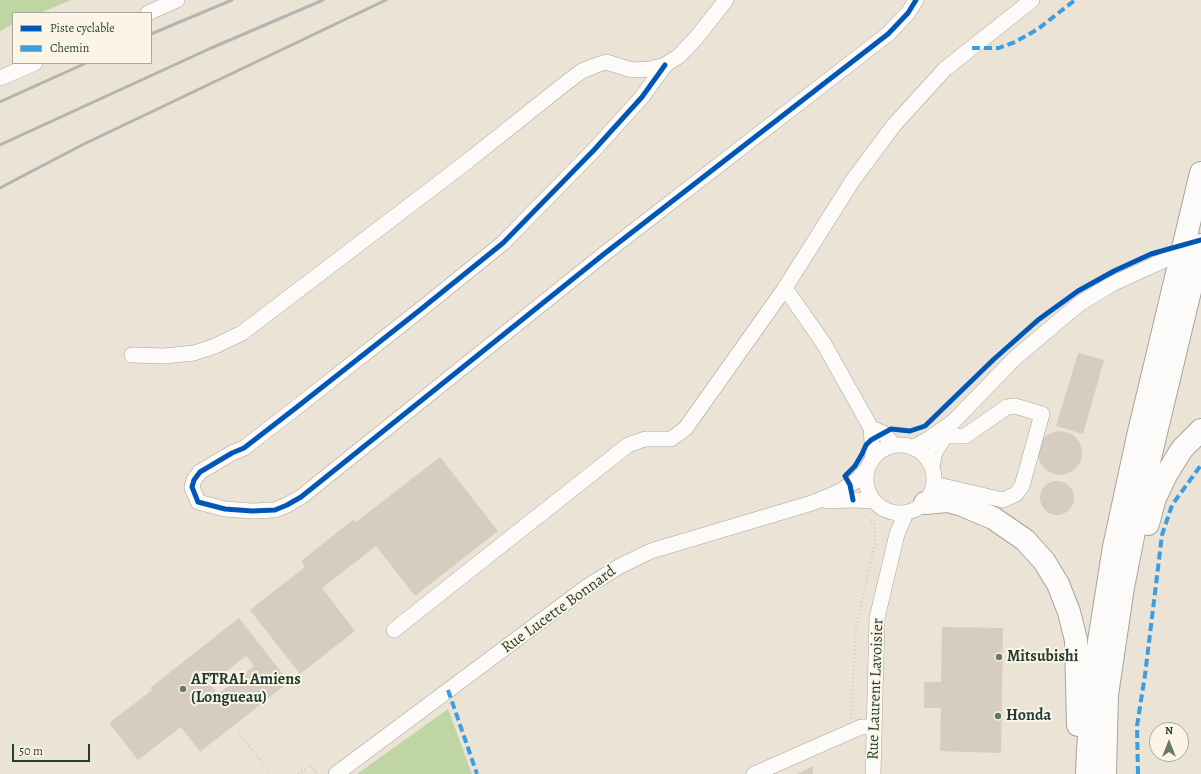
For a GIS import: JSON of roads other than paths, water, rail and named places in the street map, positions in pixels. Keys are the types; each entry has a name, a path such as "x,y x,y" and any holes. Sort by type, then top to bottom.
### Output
{"highway":[{"path":"1087,774 1096,660 1114,547 1138,436 1201,173"},
{"path":"1105,774 1107,695 1123,587 1139,506 1201,245"},
{"path":"1107,727 1117,693 1148,528 1156,498 1166,475 1182,449 1201,430"},
{"path":"930,493 948,501 962,504 993,518 1025,540 1044,561 1058,584 1069,612 1076,640 1079,774"}],"street":[{"path":"150,12 177,0"},
{"path":"132,355 164,356 194,353 215,346 242,333 464,164 582,71 606,62 632,70 650,69 665,65 679,56 696,38 726,0"},
{"path":"665,65 642,97 599,144 503,243 244,448 232,453 200,472 194,480 192,487 198,502 225,508 252,511 275,510 301,497 604,254 888,34 908,13 916,0"},
{"path":"394,630 628,445 645,439 671,439 685,428 785,288 853,180 894,125 945,69 1032,0"},
{"path":"0,78 33,64"},
{"path":"913,448 953,422 1015,358 1079,304 1112,284 1168,258"},
{"path":"785,288 824,344 871,428 870,464 865,481 867,492 873,501 887,512 896,514 906,513 920,508 930,493 934,472 932,466 924,455 913,448 904,445 894,445 883,450 870,464"},
{"path":"930,493 1003,500 1016,494 1022,486 1042,414 1015,406 1006,407 965,436 946,436"},
{"path":"932,466 936,452 953,422"},
{"path":"871,428 883,433 894,445"},
{"name":"Rue Lucette Bonnard","path":"336,774 588,586 620,566 652,551 812,503 839,492 857,480 870,464"},
{"name":"Rue Lucette Bonnard","path":"812,503 853,500 873,501"},
{"path":"887,512 897,534"},
{"name":"Rue Laurent Lavoisier","path":"873,774 877,618 897,534 906,513"},
{"path":"754,774 861,727 874,727"}],"railway":[{"path":"152,34 232,0"},
{"path":"0,145 209,49 323,0"},
{"path":"0,188 82,145 386,0"},
{"path":"0,102 84,64"}],"place":[{"name":"Mitsubishi","path":"999,657"},
{"name":"AFTRAL Amiens (Longueau)","path":"183,689"},
{"name":"Honda","path":"998,716"}]}
